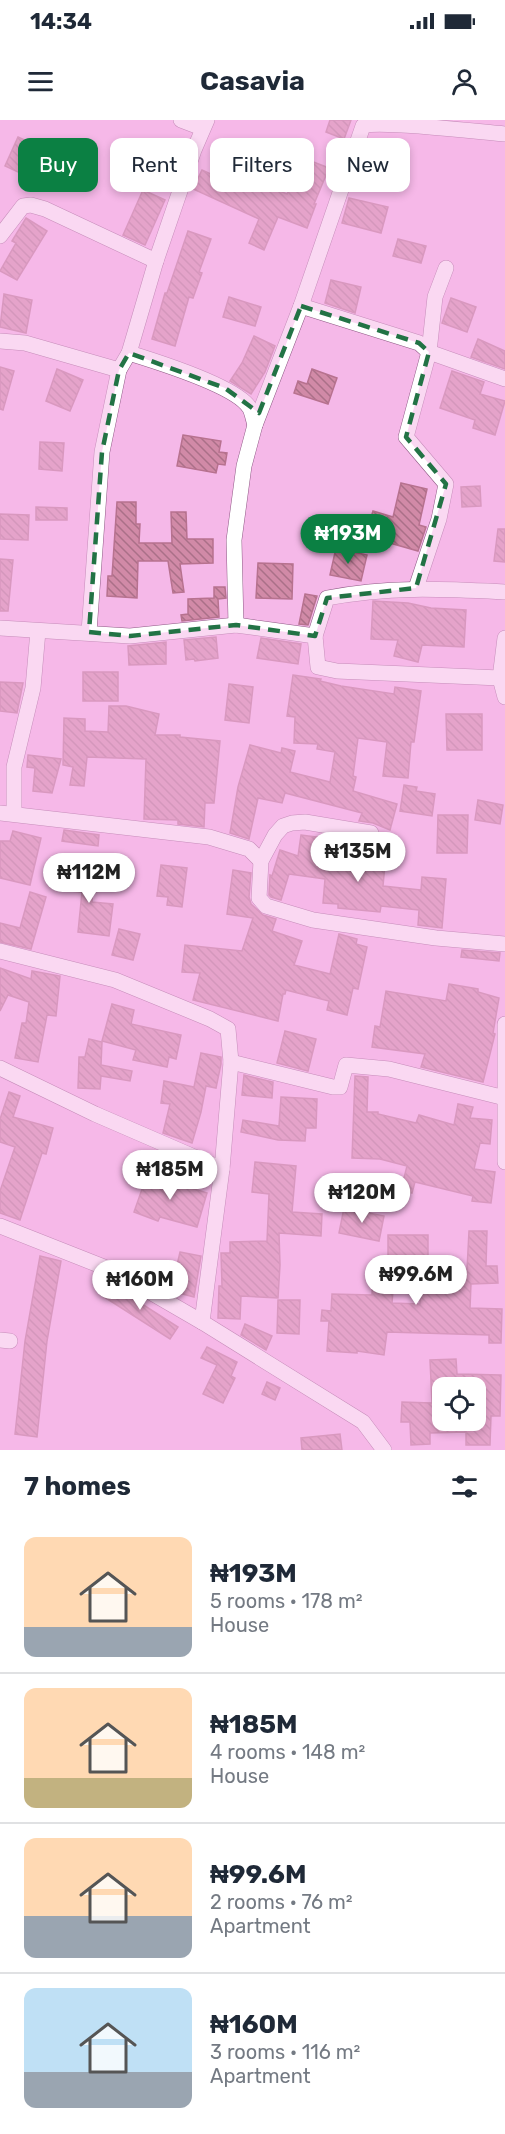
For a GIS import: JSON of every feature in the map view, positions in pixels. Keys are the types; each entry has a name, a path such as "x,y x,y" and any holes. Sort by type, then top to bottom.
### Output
{"street":[{"path":"89,632 102,452 119,370 129,353 156,261 205,124 181,120"},
{"path":"236,625 234,540 244,466 255,425 301,306 363,126 367,123 392,121 505,135"},
{"path":"0,236 23,206 31,205 45,209 156,261"},
{"path":"416,588 439,519 446,484 406,437 429,352 435,297 446,268"},
{"path":"301,306 419,343 429,352 505,379"},
{"path":"0,341 25,343 119,370"},
{"path":"129,353 179,369 225,388 248,406 255,425"},
{"path":"500,678 360,672 318,666 315,636 327,598 416,588 505,592"},
{"path":"0,628 130,636 236,625 315,636"},
{"path":"38,631 33,688 14,767 7,813 209,837 249,849 261,861"},
{"path":"505,638 500,678 505,697"},
{"path":"371,833 305,822 283,826 275,835 261,861 259,898 266,906 313,920 436,938 505,944"},
{"path":"0,951 115,980 210,1019 228,1029 231,1062 222,1170 202,1322"},
{"path":"505,1024 505,1162"},
{"path":"231,1062 333,1087 340,1087 346,1065 389,1069 505,1098"},
{"path":"0,1068 95,1114 222,1170"},
{"path":"0,1226 114,1271 202,1322 363,1422 384,1450"}],"highlighted area":[{"path":"301,306 419,343 429,352 406,437 446,484 416,588 327,598 315,636 236,625 130,636 89,632 102,452 119,370 129,353 225,388 259,413"}],"building":[{"path":"330,120 351,120 344,138 326,132"},
{"path":"18,137 20,138 18,138 18,172 5,166"},
{"path":"314,162 326,167 326,175 307,228 278,217 264,250 249,243 259,219 198,191 198,178 202,170 210,174 210,192 282,192 287,194 288,192 314,192"},
{"path":"142,192 165,200 145,245 123,235"},
{"path":"349,198 388,207 381,233 342,223"},
{"path":"26,218 47,231 17,280 0,271 16,243 12,241"},
{"path":"188,231 211,239 199,272 202,273 193,298 189,297 175,346 152,339 165,293 167,293"},
{"path":"398,239 426,246 421,263 393,256"},
{"path":"331,280 361,287 355,313 325,303"},
{"path":"4,294 32,300 26,333 0,327"},
{"path":"229,297 261,307 255,326 223,317"},
{"path":"451,298 476,307 467,332 442,323"},
{"path":"254,336 275,346 265,372 251,394 230,381 242,363"},
{"path":"478,339 505,351 505,369 471,357"},
{"path":"0,367 14,371 3,410 0,409"},
{"path":"57,369 83,380 70,411 46,401"},
{"path":"312,369 337,378 328,404 294,393 298,381 307,384"},
{"path":"452,371 484,382 480,394 505,401 495,435 473,428 475,420 440,408"},
{"path":"183,435 221,441 219,452 227,453 225,465 218,464 216,473 177,466"},
{"path":"40,442 64,443 62,471 39,469"},
{"path":"401,483 427,489 419,525 426,527 418,551 365,536 373,511 393,517"},
{"path":"480,486 481,506 462,507 461,487"},
{"path":"117,502 136,502 136,524 140,524 139,543 172,543 171,512 186,512 187,539 213,539 213,563 180,564 184,592 173,593 168,561 138,561 137,598 107,596 108,576 112,576"},
{"path":"36,507 67,508 67,520 36,520"},
{"path":"0,514 29,515 28,540 0,539"},
{"path":"498,529 505,529 505,562 494,561"},
{"path":"336,548 367,555 361,581 330,575"},
{"path":"0,559 13,560 8,611 0,611"},
{"path":"258,563 293,564 292,599 256,598"},
{"path":"214,587 225,587 226,598 218,599 219,617 182,621 181,615 188,614 188,599 214,598"},
{"path":"305,594 317,596 308,625 299,624"},
{"path":"373,601 466,610 464,647 422,645 418,662 394,656 398,640 371,639"},
{"path":"216,637 218,658 186,660 184,640"},
{"path":"261,638 301,644 298,664 257,658"},
{"path":"166,642 166,664 129,665 128,646"},
{"path":"83,672 118,672 118,701 83,701"},
{"path":"293,675 321,679 320,681 341,686 394,694 395,687 421,691 414,742 411,742 408,778 383,776 387,742 358,738 353,791 397,804 390,830 373,823 359,821 362,813 285,793 282,803 258,798 249,839 230,833 238,787 250,745 281,753 282,748 295,751 290,772 330,782 335,752 317,749 318,744 294,743 295,717 287,716"},
{"path":"0,682 23,683 17,713 0,711"},
{"path":"229,684 253,687 249,723 225,720"},
{"path":"109,706 126,706 159,714 155,735 180,735 180,737 220,741 214,803 205,803 204,827 178,824 178,820 144,819 146,759 87,757 84,786 70,785 73,767 63,765 64,718 85,719 85,731 108,732"},
{"path":"446,714 482,714 482,750 447,750"},
{"path":"28,755 61,759 52,793 33,791 35,768 27,767"},
{"path":"404,785 417,787 416,791 435,794 432,816 400,811"},
{"path":"478,800 503,805 500,824 475,820"},
{"path":"438,815 468,815 467,853 437,853"},
{"path":"64,830 99,835 98,846 62,841"},
{"path":"13,831 41,838 30,885 0,878 0,841 10,841"},
{"path":"301,835 323,838 320,858 360,861 361,852 386,854 383,886 421,890 422,877 446,879 442,928 418,925 419,910 381,906 380,912 338,908 338,904 323,903 325,879 289,874 281,900 271,897 269,895 270,875 272,876 280,850 298,856"},
{"path":"86,862 94,863 92,902 113,904 109,936 78,932 82,892 57,890 58,876 84,878"},
{"path":"161,865 187,868 182,907 167,905 168,897 157,896"},
{"path":"233,870 251,873 249,897 251,904 263,915 276,919 272,931 302,941 294,965 330,974 339,934 357,939 356,944 367,947 358,989 353,988 347,1015 327,1010 329,1001 286,990 283,994 278,1021 193,1000 200,973 182,972 185,945 242,951 253,918 227,914"},
{"path":"30,892 46,897 31,949 0,942 0,923 20,928"},
{"path":"119,929 140,934 133,960 112,955"},
{"path":"462,950 500,953 499,961 461,957"},
{"path":"0,968 31,979 32,971 60,976 56,1016 47,1015 38,1062 15,1058 22,1023 26,1023 29,1002 8,995 0,1011"},
{"path":"449,984 478,989 478,992 499,998 493,1033 495,1034 483,1082 421,1067 425,1054 372,1047 375,1026 380,1027 386,991 446,1001"},
{"path":"112,1004 134,1010 131,1024 181,1035 176,1059 169,1057 167,1067 133,1060 136,1050 102,1041"},
{"path":"285,1031 316,1039 308,1071 277,1063"},
{"path":"89,1039 102,1042 101,1065 132,1071 130,1081 101,1076 100,1089 78,1088 79,1057 85,1057"},
{"path":"201,1053 221,1057 221,1064 216,1088 206,1086 192,1143 163,1133 170,1104 161,1103 164,1081 194,1087"},
{"path":"244,1075 273,1082 272,1098 242,1095"},
{"path":"355,1076 368,1077 367,1112 378,1112 378,1114 416,1123 419,1115 454,1125 458,1104 473,1107 470,1118 492,1120 490,1144 480,1143 474,1169 495,1172 491,1203 472,1201 473,1196 415,1182 412,1193 401,1190 407,1166 380,1159 352,1158"},
{"path":"9,1092 20,1096 13,1117 53,1128 46,1154 42,1153 20,1220 0,1213 0,1191 15,1147 0,1142 0,1119"},
{"path":"281,1097 317,1099 316,1128 306,1128 305,1141 278,1140 241,1132 243,1120 279,1126"},
{"path":"255,1162 296,1166 292,1212 322,1214 321,1236 279,1233 278,1298 241,1296 240,1319 218,1318 219,1286 222,1286 221,1253 230,1253 230,1242 267,1241 269,1194 252,1192"},
{"path":"148,1172 207,1193 197,1227 160,1217 158,1221 134,1212"},
{"path":"344,1208 384,1216 379,1241 339,1233"},
{"path":"469,1231 487,1231 486,1266 497,1266 498,1283 471,1284 470,1308 502,1309 501,1343 489,1343 489,1335 387,1332 384,1355 357,1351 357,1353 327,1351 329,1321 321,1321 322,1310 331,1311 332,1294 372,1295 373,1265 395,1266 392,1303 420,1304 421,1268 467,1270"},
{"path":"388,1235 428,1235 428,1259 388,1260"},
{"path":"180,1252 201,1256 194,1297 171,1291"},
{"path":"40,1256 61,1261 47,1341 37,1437 15,1434 25,1341"},
{"path":"109,1283 178,1327 170,1339 101,1295"},
{"path":"278,1300 300,1300 299,1334 277,1333"},
{"path":"245,1324 272,1336 266,1350 241,1335"},
{"path":"207,1347 237,1362 231,1376 235,1378 223,1403 203,1394 217,1365 201,1358"},
{"path":"456,1359 457,1374 501,1375 500,1416 491,1416 490,1445 466,1445 466,1432 430,1433 430,1444 411,1445 410,1422 401,1422 402,1402 432,1403 430,1360"},
{"path":"267,1382 280,1388 275,1400 262,1394"},
{"path":"340,1434 342,1450 302,1450 301,1438"}]}
